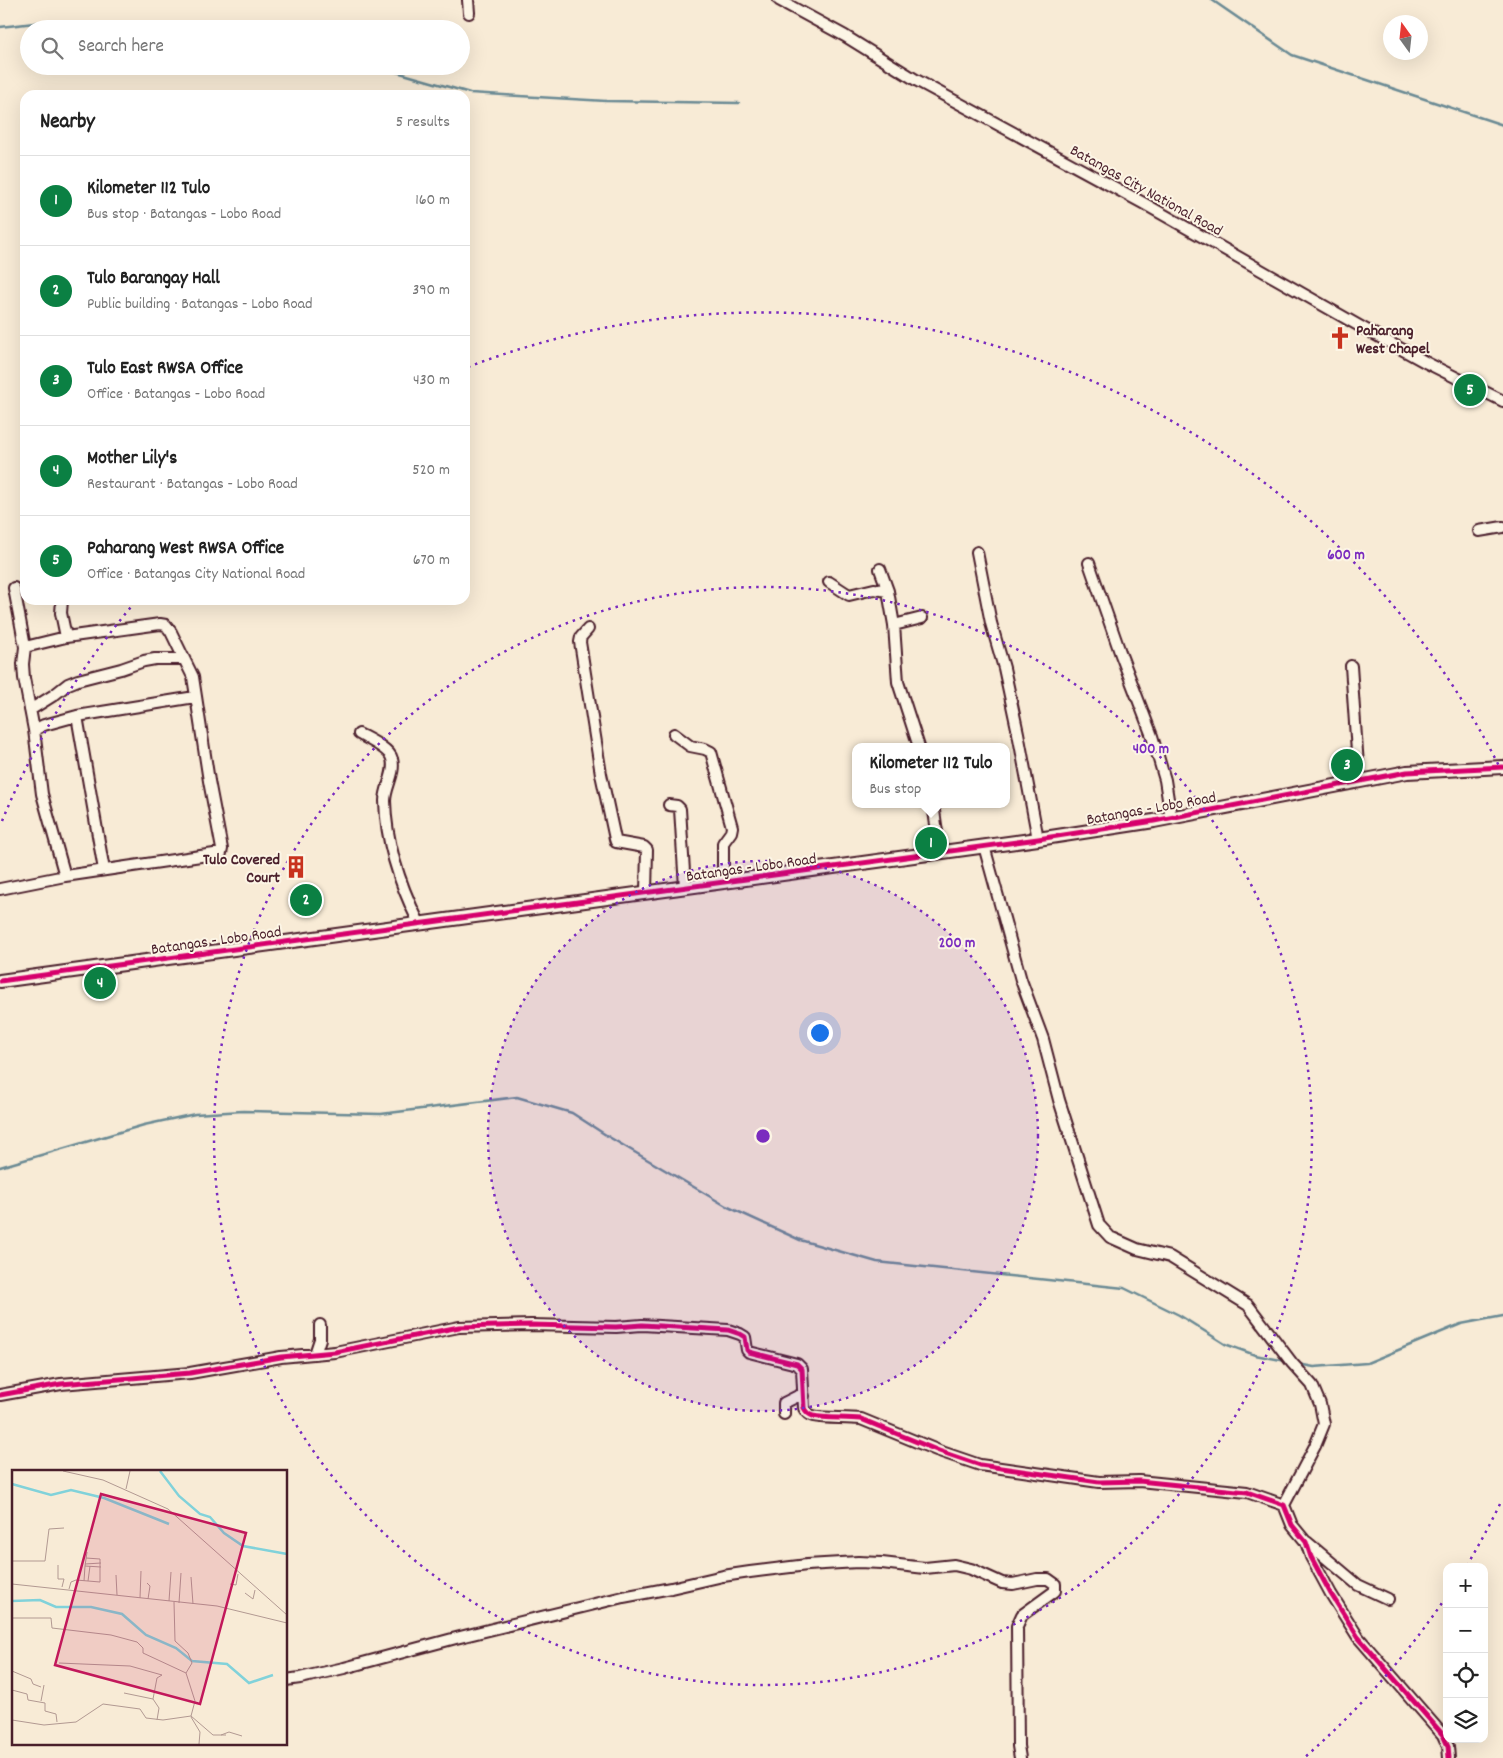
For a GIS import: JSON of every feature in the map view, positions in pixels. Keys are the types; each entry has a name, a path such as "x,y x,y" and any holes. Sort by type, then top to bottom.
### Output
{"main road":[{"name":"Batangas - Lobo Road","path":"0,981 1038,839 1171,818 1407,772 1503,767"}],"street":[{"path":"468,0 469,13"},
{"name":"Batangas City National Road","path":"779,0 845,36 916,80 1143,204 1362,328 1503,401"},
{"path":"1478,531 1503,527"},
{"path":"977,552 991,623 1004,668 1038,839"},
{"path":"1089,563 1152,736 1165,780 1171,818"},
{"path":"880,569 888,590 894,625 898,682 918,743"},
{"path":"829,582 846,594 874,589 888,590"},
{"path":"14,588 25,647 23,664 42,794 65,876"},
{"path":"62,605 61,613 66,637"},
{"path":"894,625 922,618"},
{"path":"0,889 65,876 221,852 222,849 209,781 193,676 166,625 160,624 66,637 25,647"},
{"path":"588,629 581,637 580,642 601,774 614,839 616,842 644,846 647,850 646,892"},
{"path":"30,710 68,684 78,680 121,670 144,661 183,659"},
{"path":"1351,666 1359,780"},
{"path":"34,730 44,725 77,716 195,697"},
{"path":"77,716 104,870"},
{"path":"359,734 390,754 393,760 385,799 388,825 401,884 419,923"},
{"path":"674,734 690,746 706,749 711,752 732,827 731,832 723,843 723,882"},
{"path":"669,805 677,806 680,809 685,887"},
{"path":"934,808 940,853"},
{"path":"984,846 1021,980 1043,1040 1099,1224 1110,1237 1137,1249 1170,1257 1243,1301 1312,1385 1320,1404 1324,1424 1315,1446 1284,1505"},
{"path":"315,1354 320,1339 320,1325"},
{"path":"0,1395 61,1384 190,1373 255,1361 335,1352 459,1327 531,1325 616,1327 642,1325 728,1330 745,1337 749,1352 784,1360 797,1364 802,1368 804,1408 807,1413 813,1416 861,1419 939,1451 980,1464 1099,1482 1139,1481 1247,1492 1284,1505 1292,1526 1306,1542 1358,1586 1388,1599"},
{"path":"784,1414 784,1403 804,1396"},
{"path":"1306,1542 1323,1579 1358,1637 1443,1735 1448,1746 1449,1758"},
{"path":"288,1680 326,1672 623,1597 723,1576 858,1562 925,1568 954,1565 1002,1583 1013,1584 1037,1579 1048,1579 1055,1584 1055,1591 1022,1615 1017,1626 1018,1746 1020,1758"}],"waterway":[{"path":"1212,0 1292,55 1503,125"},
{"path":"0,27 20,25"},
{"path":"407,75 460,90"},
{"path":"470,93 606,101 739,103"},
{"path":"0,1167 144,1125 195,1114 243,1111 381,1114 517,1097 572,1113 726,1206 800,1240 877,1262 1124,1288 1179,1315 1225,1344 1255,1355 1286,1361"},
{"path":"1298,1364 1314,1367 1367,1363 1461,1324 1503,1316"}],"cycle path":[{"path":"0,981 1038,839 1154,821 1407,772 1503,767"},
{"path":"0,1395 61,1384 190,1373 281,1357 335,1352 459,1327 531,1325 616,1327 642,1325 728,1330 745,1337 749,1352 797,1364 802,1369 804,1408 813,1416 861,1419 939,1451 980,1465 1099,1482 1139,1481 1247,1492 1284,1505 1292,1525 1306,1542 1311,1557 1331,1594 1358,1637 1443,1735 1448,1746 1449,1758"}],"place":[{"name":"Paharang West Chapel","path":"1340,338"},
{"name":"Paharang West RWSA Office","path":"1470,390"},
{"name":"Tulo East RWSA Office","path":"1347,765"},
{"name":"Kilometer 112 Tulo","path":"931,843"},
{"name":"Tulo Covered Court","path":"296,867"},
{"name":"Tulo Barangay Hall","path":"306,900"},
{"name":"Mother Lily's","path":"100,983"}]}
